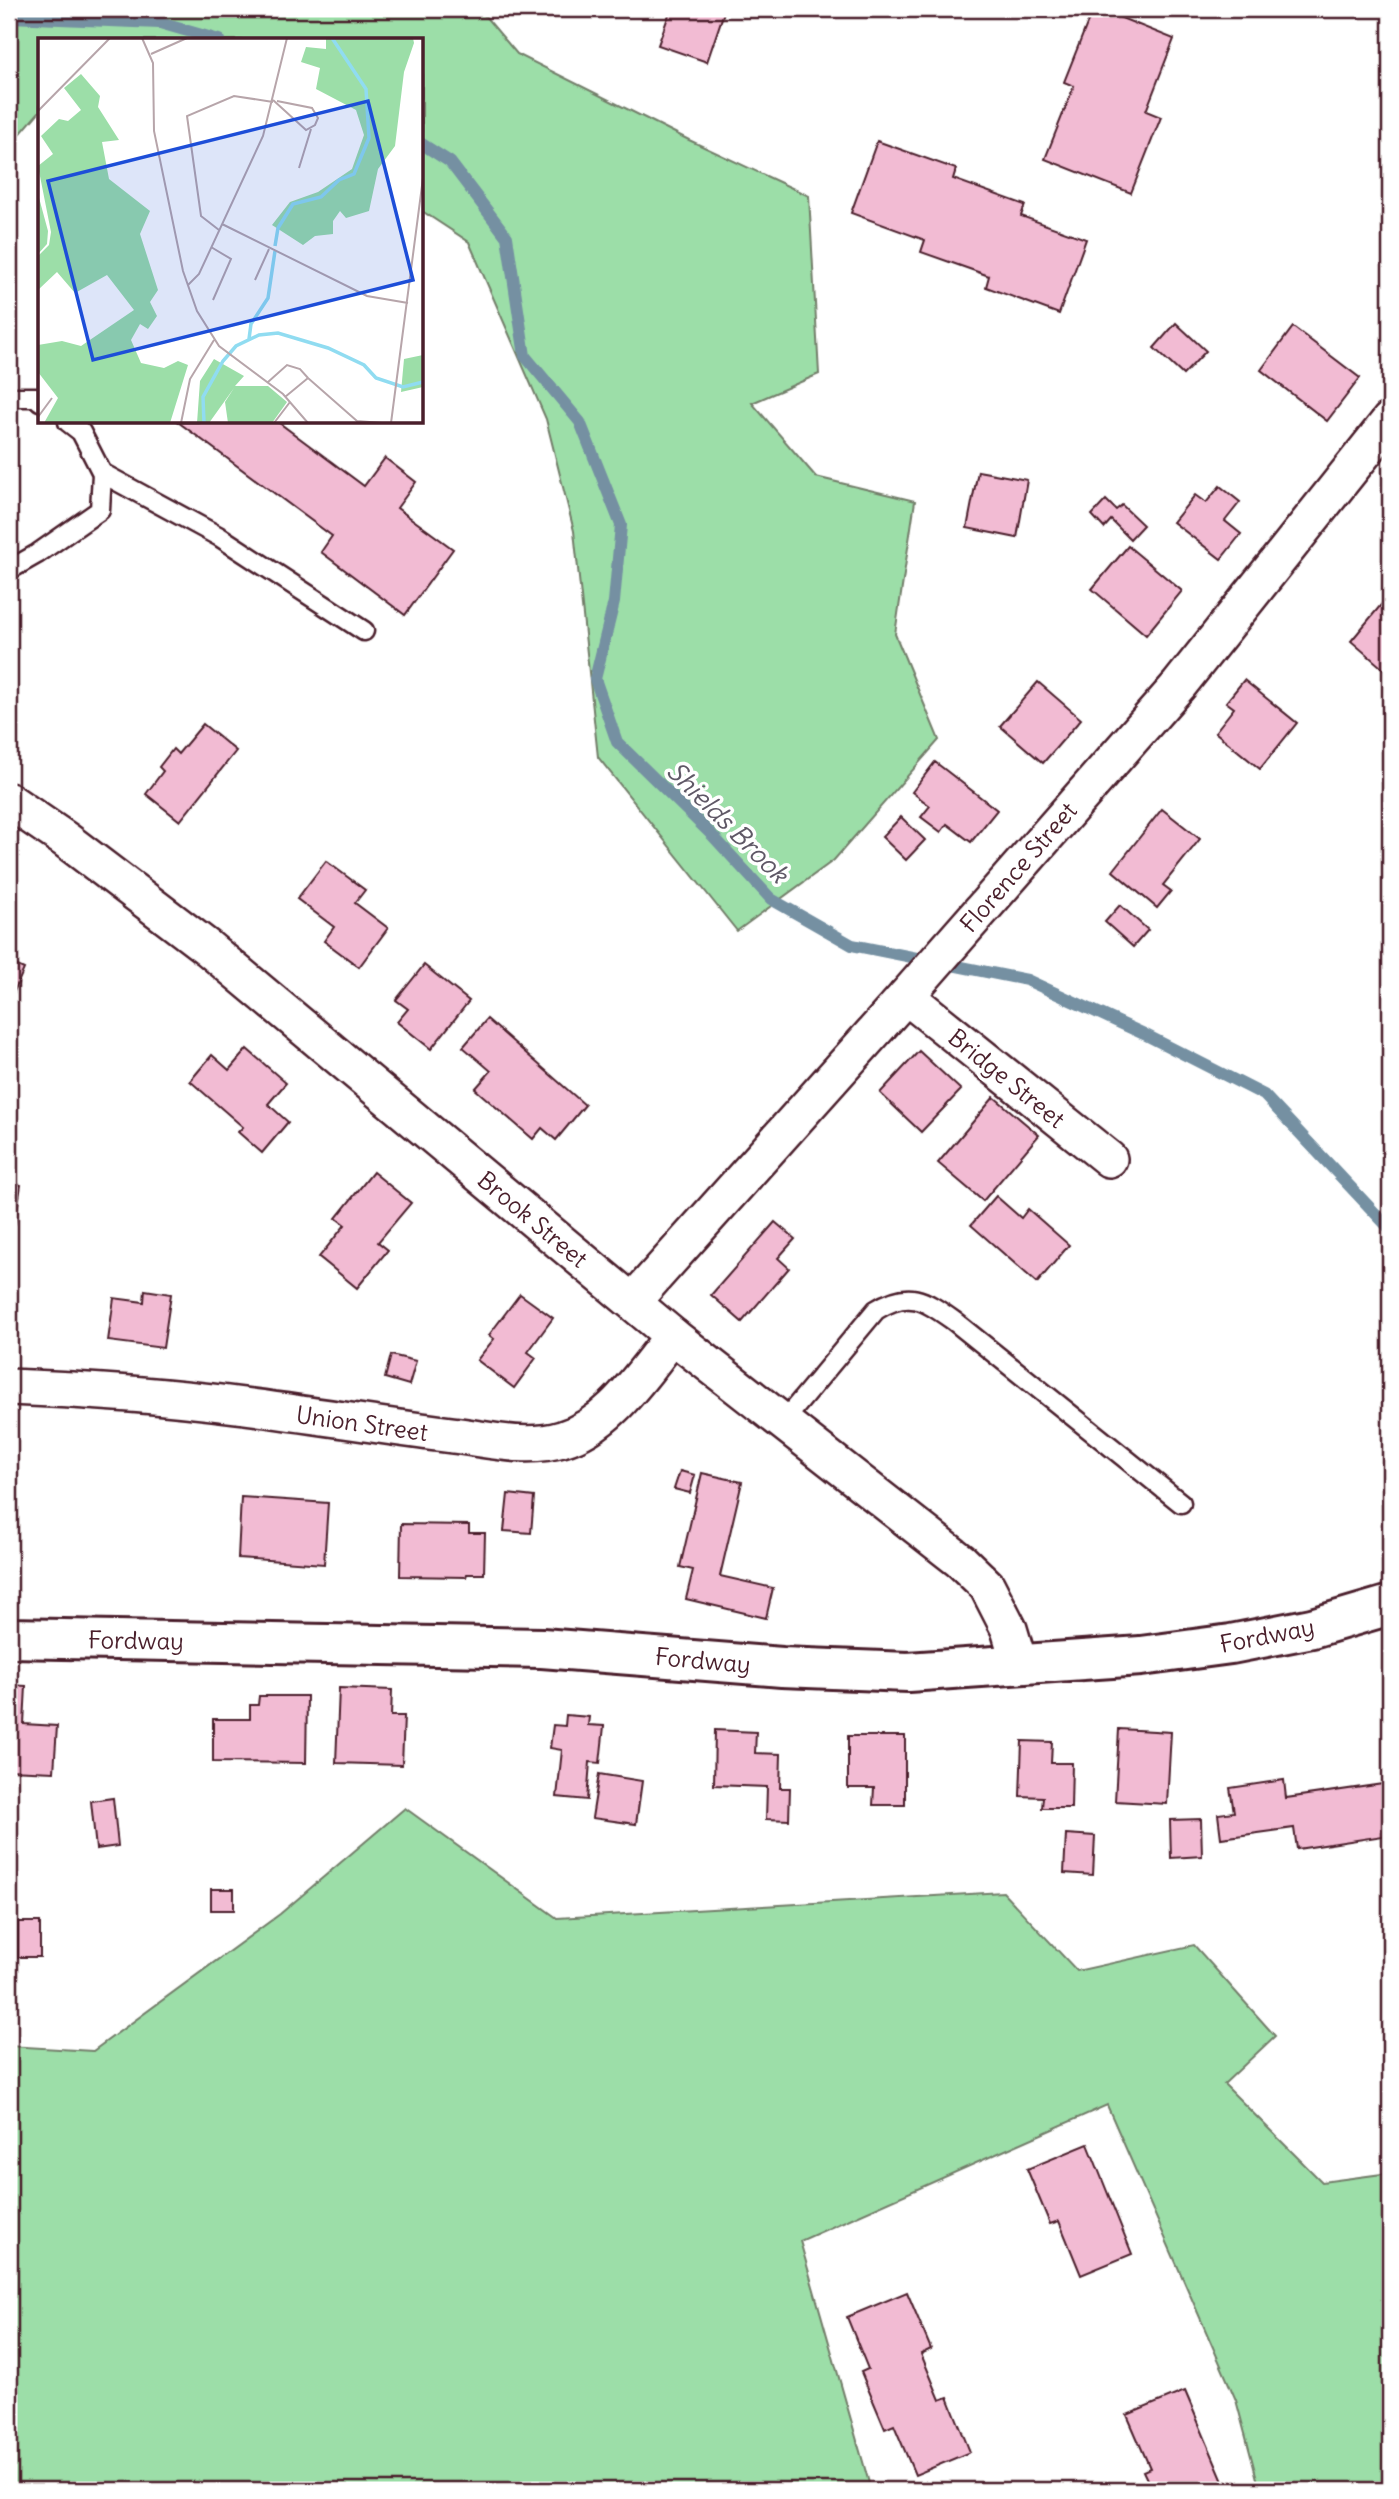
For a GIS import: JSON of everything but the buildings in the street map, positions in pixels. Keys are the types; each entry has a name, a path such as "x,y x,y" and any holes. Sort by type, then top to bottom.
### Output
{"street":[{"name":"Florence Street","path":"633,1301 1179,685 1390,420"},
{"name":"Brook Street","path":"9,802 66,840 208,948 673,1336 962,1562 987,1586 1009,1629 1020,1666"},
{"name":"Bridge Street","path":"913,988 1109,1159"},
{"name":"Union Street","path":"9,1387 197,1400 540,1444 564,1439 587,1428 610,1410 673,1336"},
{"name":"Fordway","path":"9,1638 542,1648 782,1667 908,1672 1141,1656 1231,1644 1312,1628 1390,1605"}],"lane":[{"path":"9,397 38,399"},
{"path":"9,570 100,510 103,473 81,432 71,424"},
{"path":"103,473 220,537 363,631"},
{"path":"783,1422 876,1310 892,1300 912,1297 930,1304 954,1321 1181,1503"}],"green space":[{"path":"9,9 479,9 517,54 689,140 809,196 819,374 752,403 816,477 915,501 895,634 939,740 834,860 737,931 598,757 574,531 546,419 469,242 424,212 424,38 38,38 38,113 9,147"},
{"path":"405,1808 557,1918 1003,1892 1077,1971 1194,1945 1275,2036 1224,2084 1322,2182 1390,2173 1390,2490 1260,2490 1236,2400 1107,2105 800,2241 871,2490 9,2490 9,2046 93,2051 280,1914"}],"waterway":[{"name":"Shields Brook","path":"9,17 160,23 212,38"},
{"name":"Shields Brook","path":"424,145 450,162 507,237 525,356 580,422 621,525 614,602 595,679 617,742 712,835 771,899 852,945 1027,980 1144,1034 1264,1095 1390,1229"}]}
